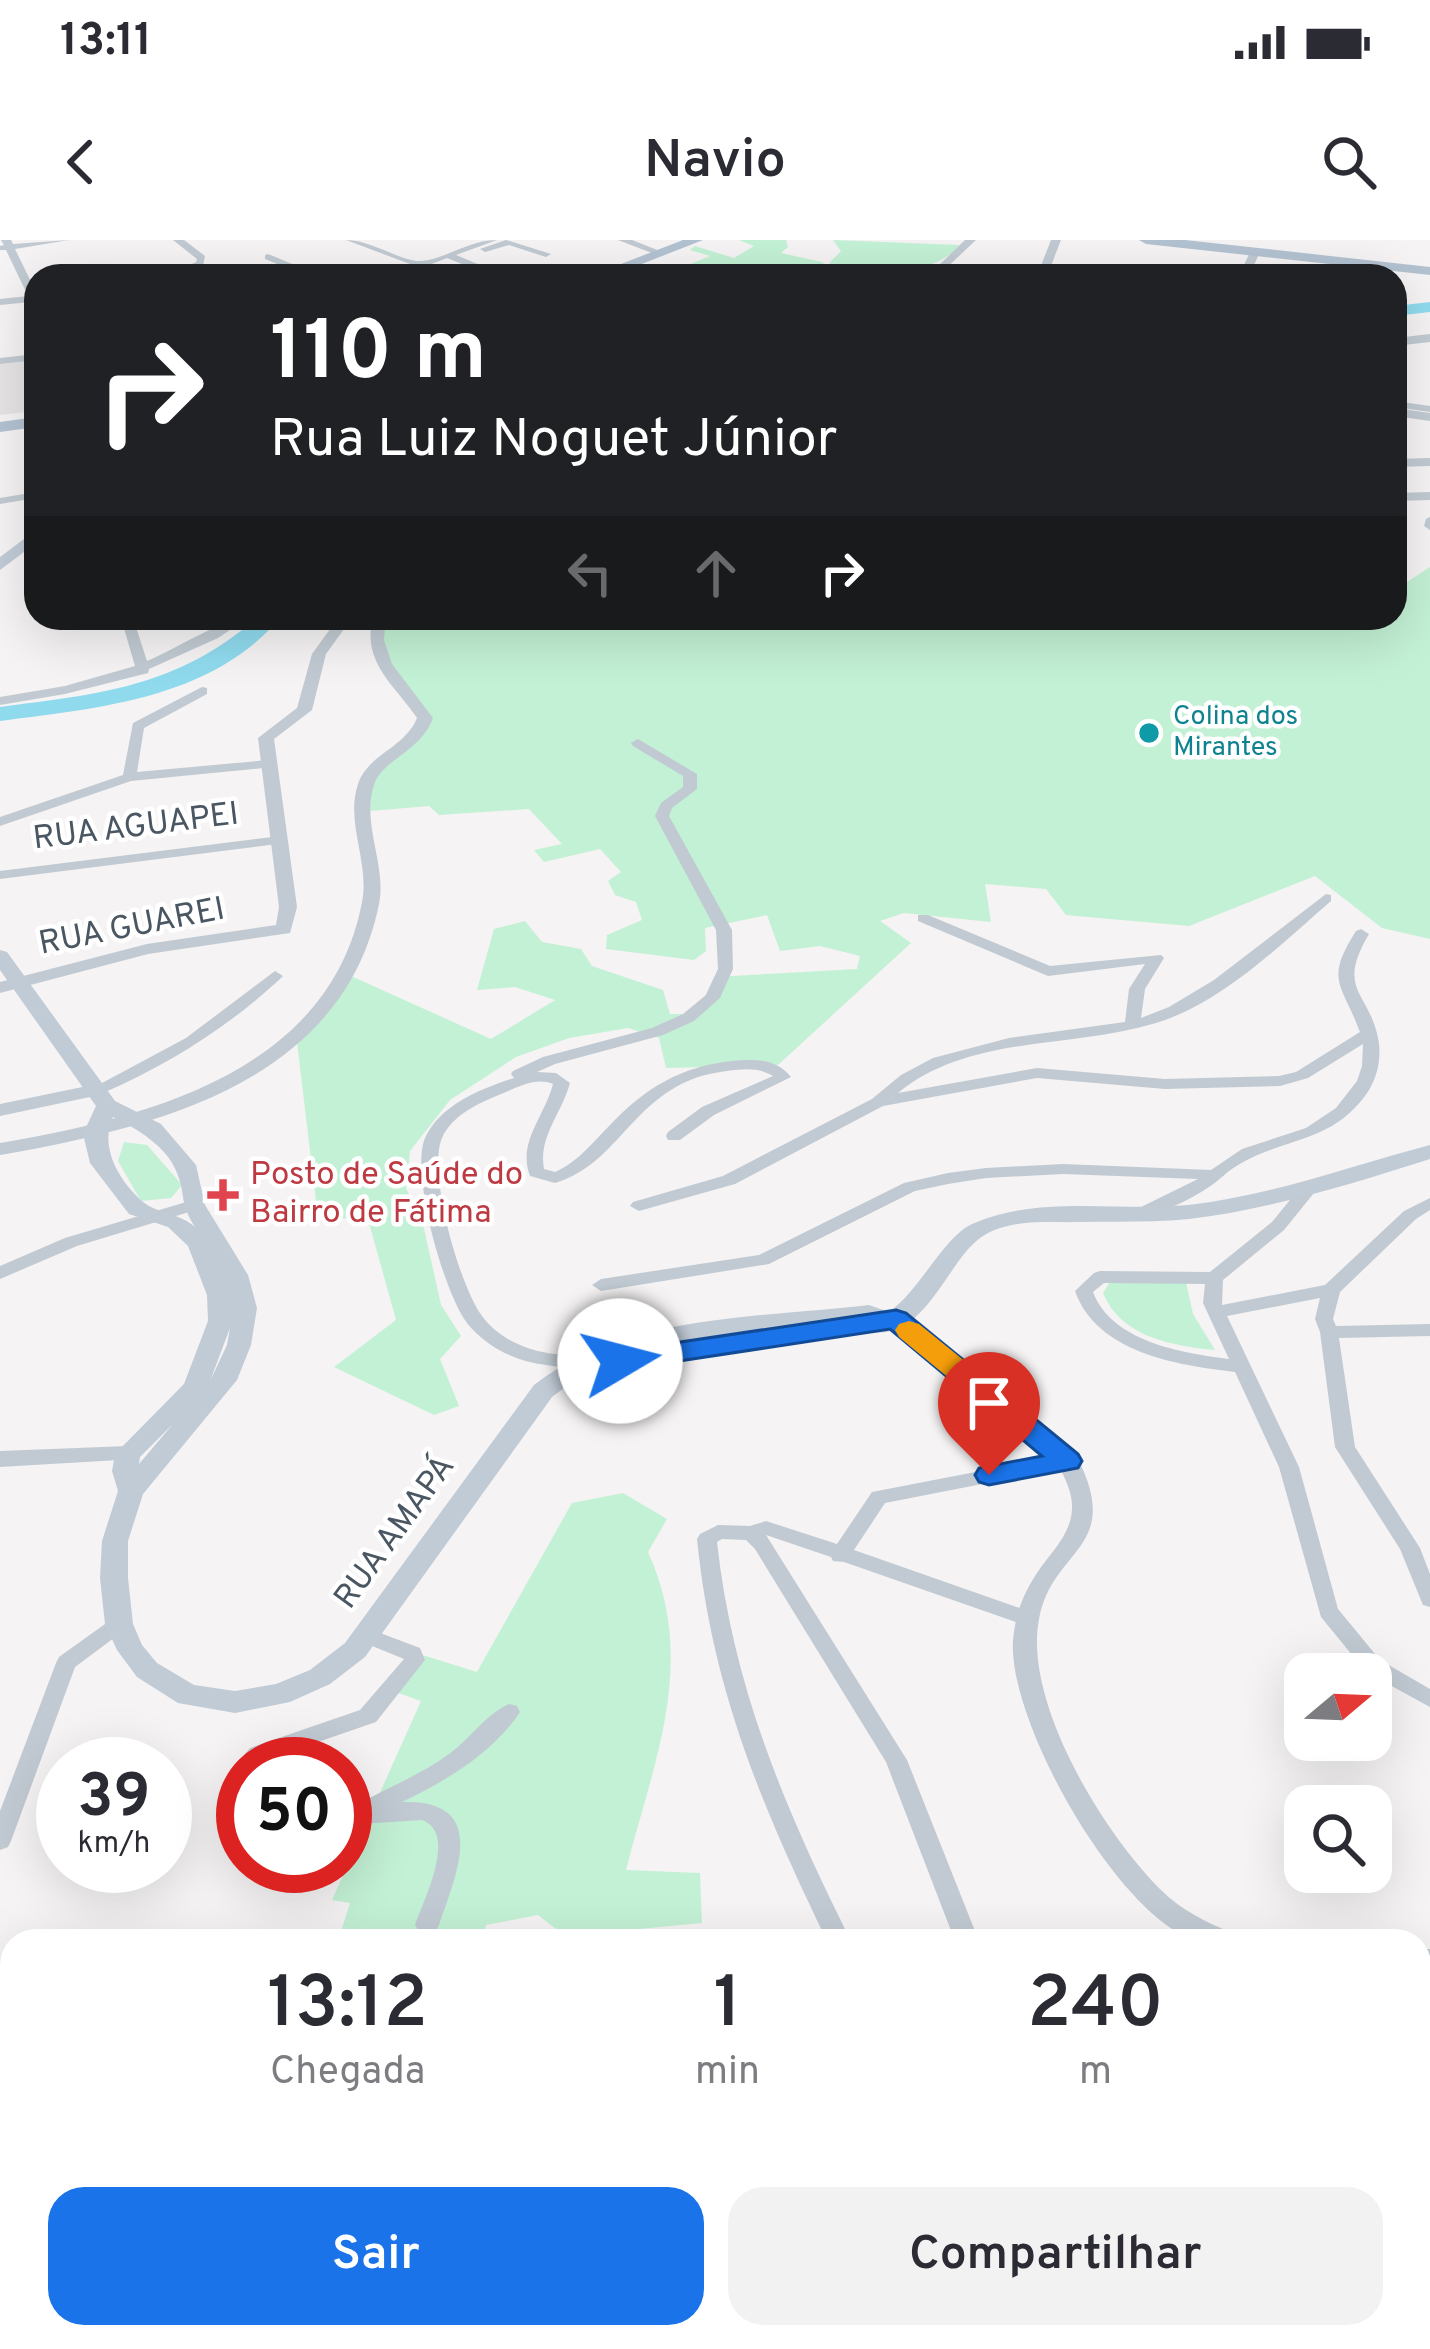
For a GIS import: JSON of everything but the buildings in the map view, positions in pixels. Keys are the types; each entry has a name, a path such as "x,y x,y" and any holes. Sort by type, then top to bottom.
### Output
{"main road":[{"path":"630,264 696,240"},
{"path":"642,264 707,240"},
{"path":"1146,240 1379,264"},
{"path":"1178,240 1387,264"},
{"path":"0,565 24,546"},
{"path":"0,956 9,985 102,1098 153,1129 188,1170 219,1295 232,1320 206,1390 125,1471 130,1491"},
{"path":"102,1098 94,1143 101,1163 137,1209 176,1222 207,1240"},
{"path":"580,1361 620,1361 739,1337 891,1320 920,1300 972,1234 990,1225 1042,1213 1190,1212 1309,1188 1430,1152"},
{"name":"RUA AMAPÁ","path":"119,1624 147,1670 188,1695 235,1702 280,1694 320,1677 367,1636 543,1391 580,1361"},
{"path":"119,1624 115,1541 146,1446"}],"street":[{"path":"24,279 5,245 64,240"},
{"path":"178,240 202,258 200,264"},
{"path":"351,240 417,264"},
{"path":"453,257 492,240"},
{"path":"623,240 660,253"},
{"path":"945,264 971,240"},
{"path":"424,264 509,242 546,254"},
{"path":"1250,264 1255,252"},
{"path":"268,256 286,264"},
{"path":"453,257 471,264"},
{"path":"130,630 142,670"},
{"path":"0,700 56,694 142,670 188,652 223,630"},
{"path":"280,840 269,733 304,710 319,654 336,630"},
{"path":"0,1149 97,1131 179,1106 236,1079 302,1034 331,1004 350,971 371,898 362,812 366,781 421,733 425,718 383,665 375,646 378,630"},
{"path":"129,777 138,726 202,691"},
{"path":"508,1086 522,1071 579,1048 676,1027 696,1017 719,986 728,946 724,930 662,816 666,806 694,784 682,767 638,743"},
{"path":"0,822 129,777 269,764"},
{"name":"RUA AGUAPEI","path":"0,875 280,840"},
{"name":"RUA GUAREI","path":"9,985 147,949 277,932 286,925 288,907 280,840"},
{"path":"878,1102 892,1087 988,1047 1132,1025 1190,1002 1325,898"},
{"path":"923,918 1048,970 1156,958 1136,989 1132,1025"},
{"path":"1143,1213 1216,1175 1228,1163 1307,1137 1343,1114 1363,1088 1372,1064 1369,1034 1344,986 1342,969 1361,934"},
{"path":"0,1110 102,1098 208,1034 275,976"},
{"path":"639,1206 729,1180 878,1102 1037,1073 1165,1084 1280,1082 1302,1076 1369,1034"},
{"path":"580,1361 531,1360 487,1334 462,1296 435,1213 424,1172 429,1143 459,1111 508,1086 544,1075 562,1083 532,1152 536,1172 555,1178 580,1166 628,1114 679,1075 754,1064 779,1071 782,1077 774,1084 708,1111 674,1136"},
{"path":"601,1285 747,1265 803,1243 910,1187 936,1180 1064,1167 1216,1175"},
{"path":"1239,1366 1174,1358 1145,1346 1112,1327 1085,1301 1084,1291 1100,1277 1214,1278 1274,1232 1296,1211 1309,1188"},
{"path":"1430,1203 1409,1215 1331,1290 1324,1319 1345,1447 1410,1548 1430,1600"},
{"path":"0,1273 71,1242 193,1205"},
{"path":"1214,1278 1211,1296 1216,1312 1289,1467 1328,1612 1373,1666 1430,1699"},
{"path":"1216,1312 1331,1290"},
{"path":"891,1320 1068,1461 1084,1494 1085,1515 1080,1532 1035,1598 1027,1618 1024,1648 1041,1715 1103,1839 1155,1901 1203,1929"},
{"path":"1329,1332 1430,1330"},
{"path":"0,1459 146,1446"},
{"path":"840,1556 879,1497 1068,1461"},
{"path":"833,1929 743,1727 711,1596 707,1539 718,1532 751,1533 766,1528 1027,1618"},
{"path":"751,1533 896,1760 962,1929"},
{"path":"0,1841 66,1663 119,1624"},
{"path":"308,1737 359,1720 387,1697 416,1660 413,1654 367,1636"},
{"path":"372,1805 446,1771 476,1750 509,1712"},
{"path":"372,1814 422,1811 440,1817 449,1827 452,1842 427,1925"}],"shaded area":[{"path":"24,361 24,412 0,415 0,364"}],"green space":[{"path":"739,240 786,240 788,247 781,253 824,264 691,264 710,256 690,250 695,246 734,258 754,246"},
{"path":"833,240 959,245 931,264 829,263 841,251"},
{"path":"1430,567 1430,939 1382,928 1315,876 1189,926 1066,915 1046,889 985,884 991,922 904,913 880,921 911,943 778,1065 666,1068 659,1038 628,1028 569,1038 516,1057 450,1100 410,1151 406,1188 423,1224 441,1305 461,1336 440,1359 459,1406 434,1415 334,1367 396,1320 368,1219 318,1218 297,1042 351,976 491,1039 555,1000 515,987 477,990 494,929 525,921 542,942 581,949 592,966 663,990 670,1014 691,1014 714,977 857,969 860,956 820,946 780,951 767,915 705,928 706,951 694,960 606,949 607,935 642,920 636,902 615,895 608,881 621,872 600,849 544,862 534,850 562,844 529,809 439,815 429,806 370,811 371,781 416,732 421,716 382,647 379,634 384,630 1407,630 1407,582"},
{"path":"124,1142 147,1145 182,1185 171,1198 141,1201 118,1161"},
{"path":"1110,1282 1186,1282 1193,1314 1215,1350 1165,1342 1135,1329 1111,1308 1103,1293"},
{"path":"623,1493 667,1519 648,1552 663,1593 670,1633 666,1711 626,1870 700,1873 702,1923 556,1929 538,1915 486,1925 485,1929 342,1929 350,1903 332,1900 335,1893 372,1893 372,1811 421,1701 390,1690 419,1654 477,1672 572,1503"}],"waterway":[{"path":"1407,310 1430,307"},
{"path":"0,714 145,691 208,665 256,630"}],"slow traffic":[{"path":"909,1330 999,1404"}],"place":[{"name":"Colina dos Mirantes","path":"1149,733"},
{"name":"Posto de Saúde do Bairro de Fátima","path":"223,1195"}],"route":[{"path":"620,1361 896,1319 1068,1461 989,1475"}]}
